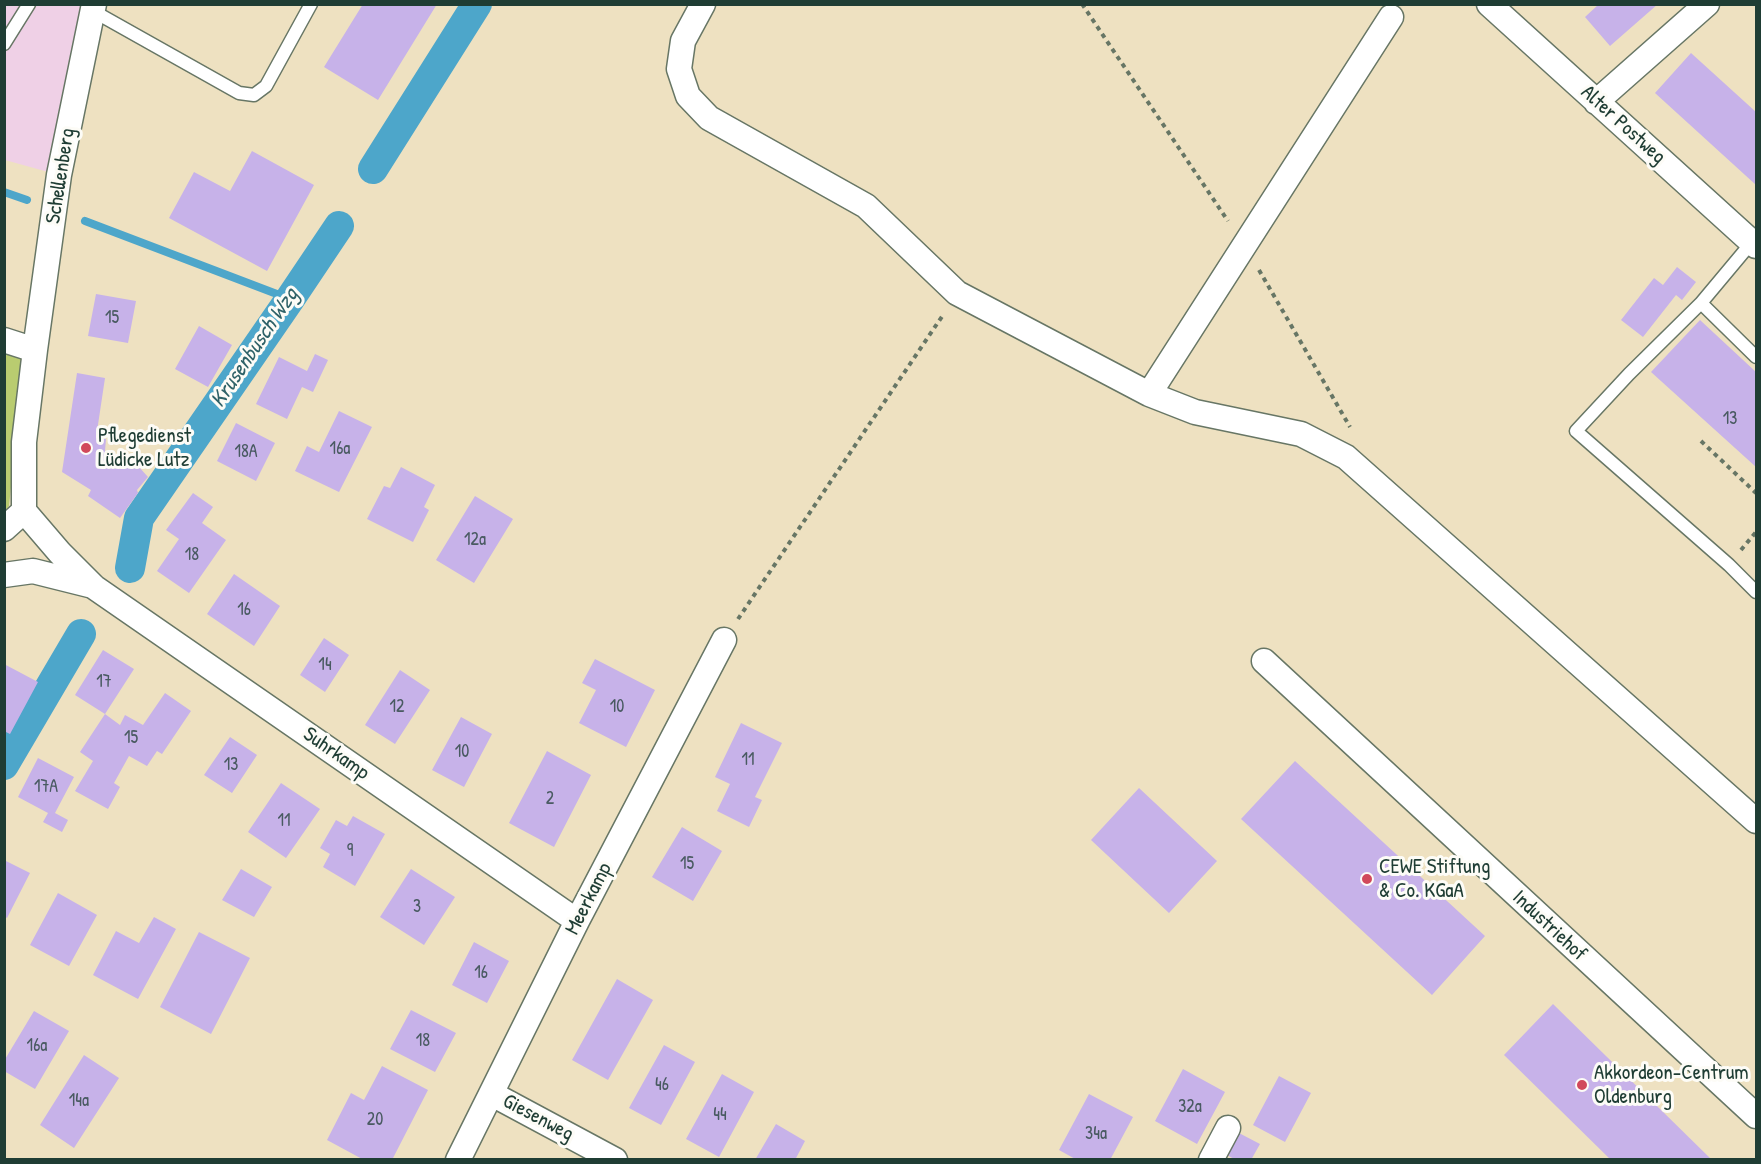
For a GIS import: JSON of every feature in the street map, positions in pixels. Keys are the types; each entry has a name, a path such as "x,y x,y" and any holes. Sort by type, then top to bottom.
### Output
{"street":[{"path":"703,4 683,41 680,69 688,96 709,118 866,206 957,293 1149,394 1195,412 1301,434 1346,457 1756,821"},
{"name":"Alter Postweg","path":"1489,4 1755,245"},
{"path":"1596,102 1707,4"},
{"name":"Schellenberg","path":"24,511 24,442 59,175 93,8"},
{"path":"1149,394 1391,17"},
{"path":"4,340 35,350"},
{"path":"4,529 24,511"},
{"name":"Suhrkamp","path":"24,511 60,553 94,587 577,921"},
{"name":"Suhrkamp","path":"4,575 33,571 94,587"},
{"name":"Meerkamp","path":"458,1160 577,921 724,640"},
{"name":"Industriehof","path":"1264,661 1756,1116"},
{"name":"Giesenweg","path":"492,1094 615,1160"},
{"path":"1211,1160 1228,1128"}],"lane":[{"path":"4,44 29,4"},
{"path":"93,8 239,93 254,95 266,86 311,4"},
{"path":"1755,245 1747,248 1701,303 1629,374 1576,431 1729,565 1756,592"},
{"path":"1701,303 1756,357"}],"path":[{"path":"724,640 957,293"},
{"path":"1701,441 1756,493"}],"shaded area":[{"path":"4,5 94,5 59,175 5,160"}],"green space":[{"path":"13,351 25,355 9,506 5,511 5,356"}],"building":[{"path":"363,4 437,4 378,100 324,67"},
{"path":"1599,4 1658,4 1610,46 1585,17"},
{"path":"1691,53 1756,112 1756,185 1655,93"},
{"path":"252,151 314,185 267,271 169,218 194,172 230,191"},
{"path":"1677,267 1696,282 1682,300 1676,295 1643,337 1621,320 1654,278 1663,285"},
{"path":"96,294 136,301 128,343 88,336"},
{"path":"1700,320 1756,372 1756,467 1651,372"},
{"path":"199,326 232,345 208,387 175,369"},
{"path":"315,354 328,360 313,392 302,387 287,419 256,404 279,357 307,371"},
{"name":"Pflegedienst Lüdicke Lutz","path":"77,373 105,378 96,438 106,439 104,463 108,466 111,462 120,469 130,457 148,477 120,518 88,496 91,490 62,472"},
{"path":"339,411 372,427 339,492 295,471 307,446 319,452"},
{"path":"236,423 275,443 256,481 217,461"},
{"path":"401,467 435,485 424,507 429,510 413,542 367,519 384,486 390,488"},
{"path":"193,493 213,507 202,523 226,540 189,593 157,571 179,539 166,530"},
{"path":"475,496 513,519 474,583 436,560"},
{"path":"234,574 280,606 254,646 207,614"},
{"path":"324,638 349,655 325,692 300,675"},
{"path":"103,650 134,669 105,714 75,695"},
{"path":"595,659 655,690 626,747 579,723 596,690 582,683"},
{"path":"4,664 38,682 10,734 4,731"},
{"path":"400,670 430,690 395,744 365,725"},
{"path":"165,693 191,711 162,754 157,751 147,766 129,756 114,783 120,787 108,809 75,791 93,761 80,752 105,714 120,725 125,715 143,725"},
{"path":"461,717 492,734 464,787 432,770"},
{"path":"741,723 782,743 755,797 762,800 749,827 717,811 730,784 715,777"},
{"path":"230,737 257,755 232,793 204,775"},
{"path":"547,751 591,775 554,847 509,823"},
{"path":"38,758 74,777 55,813 68,820 62,832 43,822 48,813 18,797"},
{"path":"1295,761 1485,936 1432,995 1241,819"},
{"path":"281,783 320,809 286,858 248,832"},
{"path":"1139,788 1217,861 1169,913 1091,840"},
{"path":"353,816 385,834 355,886 323,867 330,854 320,848 336,820 347,826"},
{"path":"682,827 722,851 693,901 652,877"},
{"path":"4,860 30,873 7,918 4,916"},
{"path":"241,869 272,887 254,917 222,900"},
{"path":"411,869 455,897 424,945 380,917"},
{"path":"58,893 97,915 69,966 30,945"},
{"path":"154,917 176,929 138,999 93,975 116,931 139,943"},
{"path":"199,932 250,958 211,1034 160,1007"},
{"path":"474,942 509,961 487,1003 452,985"},
{"path":"617,979 653,1000 608,1080 572,1060"},
{"path":"1553,1004 1712,1160 1611,1160 1504,1055"},
{"path":"411,1010 456,1033 435,1072 390,1049"},
{"path":"34,1011 69,1031 35,1089 4,1071 4,1061"},
{"path":"664,1045 695,1062 661,1125 629,1108"},
{"path":"84,1055 119,1078 74,1148 40,1125"},
{"path":"382,1066 428,1090 392,1160 364,1160 327,1140 351,1093 364,1100"},
{"path":"1183,1069 1225,1092 1197,1144 1155,1121"},
{"path":"722,1074 754,1092 719,1157 686,1139"},
{"path":"1279,1076 1311,1093 1285,1142 1253,1125"},
{"path":"1089,1094 1133,1117 1110,1160 1077,1160 1059,1150"},
{"path":"776,1124 805,1141 795,1160 755,1160"},
{"path":"1237,1132 1260,1144 1251,1160 1236,1160 1225,1154"}],"waterway":[{"name":"Krusenbusch Wzg","path":"373,169 477,4"},
{"path":"4,192 27,200"},
{"path":"85,221 290,299"},
{"name":"Krusenbusch Wzg","path":"130,568 139,518 339,226"},
{"name":"Krusenbusch Wzg","path":"4,765 81,634"}],"place":[{"name":"Pflegedienst Lüdicke Lutz","path":"86,448"},
{"name":"CEWE Stiftung & Co. KGaA","path":"1367,879"},
{"name":"Akkordeon-Centrum Oldenburg","path":"1582,1085"}]}
